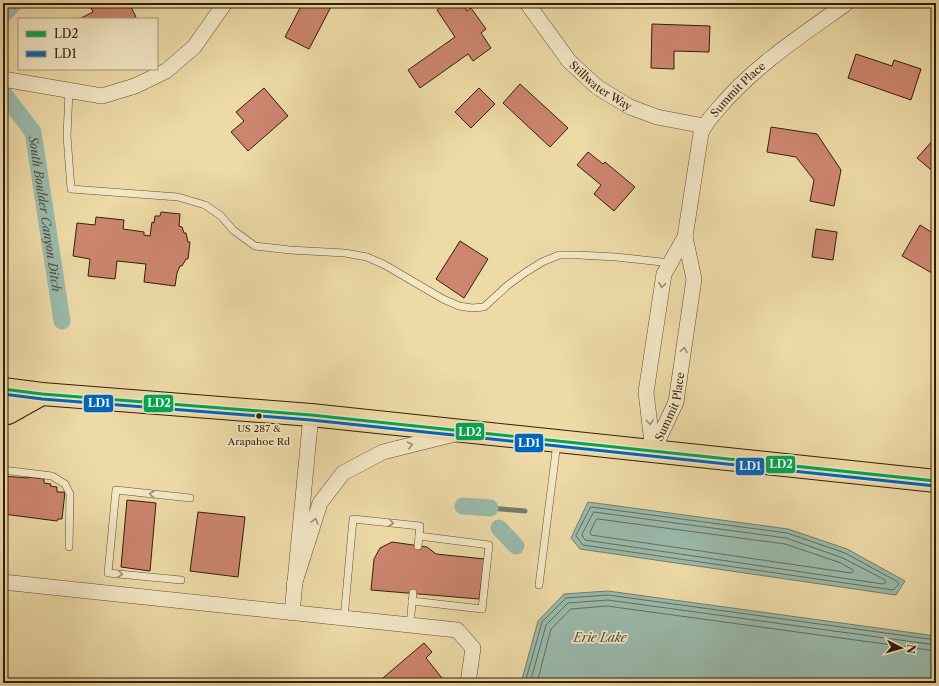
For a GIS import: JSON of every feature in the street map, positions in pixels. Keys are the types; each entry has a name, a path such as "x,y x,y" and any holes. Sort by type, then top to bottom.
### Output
{"main road":[{"path":"3,389 42,394 311,415 936,481"},
{"path":"3,412 8,412 42,394"}],"street":[{"path":"3,79 102,96 136,86 166,71 194,47 226,3"},
{"name":"Stillwater Way","path":"527,3 569,61 597,87 630,107 657,117 704,126"},
{"name":"Summit Place","path":"653,451 646,392 664,274 685,237 701,133 704,126 728,98 773,56 847,3"},
{"name":"Summit Place","path":"653,451 676,402 694,279 685,237"},
{"path":"292,613 311,415"},
{"path":"294,585 320,503 343,473 383,452 465,431"},
{"path":"3,582 457,630 473,648 468,683"}],"lane":[{"path":"69,91 67,136 72,189 178,197 205,205 221,216 233,230 255,246 290,250 345,253 367,257 385,265 443,299 459,306 472,308 484,307 508,285 526,272 542,262 559,256 579,255 616,257 671,263"},
{"path":"539,585 558,441"},
{"path":"3,470 52,476 65,484 70,494 69,547"},
{"path":"181,580 108,573 116,490 190,498"},
{"path":"344,619 353,518 420,526 418,546"},
{"path":"412,601 482,609 489,545 419,536"},
{"path":"410,625 413,593"}],"water":[{"path":"588,502 788,529 847,549 905,581 896,595 580,549 571,538"},
{"name":"Erie Lake","path":"608,591 936,636 936,683 521,683 538,621 564,594"}],"building":[{"path":"89,3 129,3 136,17 81,18 93,12"},
{"path":"297,3 333,3 309,49 285,37 300,8 296,6"},
{"path":"447,3 462,3 467,11 471,8 486,29 481,33 491,48 473,61 468,54 420,88 408,70 455,37 437,10"},
{"path":"652,24 710,26 709,52 674,51 674,69 651,68"},
{"path":"856,54 892,66 894,60 921,69 911,100 848,78"},
{"path":"520,84 568,128 550,147 503,103"},
{"path":"264,88 288,116 248,151 231,132 244,121 236,112"},
{"path":"479,88 495,104 471,128 455,112"},
{"path":"771,127 817,134 841,170 834,206 810,201 814,180 796,157 767,152"},
{"path":"936,138 936,174 917,158"},
{"path":"588,152 603,164 605,162 635,187 614,211 594,194 601,185 577,165"},
{"path":"161,212 180,214 179,226 182,227 184,233 186,233 188,242 190,242 188,259 186,259 182,266 180,266 177,273 175,286 144,282 146,264 117,261 115,279 88,276 90,259 73,256 77,223 95,225 96,217 124,220 123,229 144,232 144,235 150,236 152,222 154,223 155,216 160,216"},
{"path":"920,225 936,235 936,267 932,273 902,256"},
{"path":"816,229 837,232 833,260 812,257"},
{"path":"460,241 488,259 464,298 436,279"},
{"path":"3,476 44,479 44,483 57,487 57,492 65,492 62,519 58,519 57,521 3,514"},
{"path":"127,500 156,503 150,571 121,567"},
{"path":"198,512 245,517 238,577 190,571"},
{"path":"392,542 427,547 436,554 485,559 479,599 371,590 374,559 380,548"},
{"path":"424,643 432,652 426,658 446,683 377,683"}],"waterway":[{"name":"South Boulder Canyon Ditch","path":"3,15 14,3"},
{"name":"South Boulder Canyon Ditch","path":"3,93 33,132 62,321"},
{"name":"South Boulder Canyon Ditch","path":"463,506 490,508"},
{"path":"490,508 525,511"},
{"name":"South Boulder Canyon Ditch","path":"499,528 516,546"}],"transit line":[{"name":"LD2","path":"3,389 42,394 311,415 936,481"},
{"name":"LD1","path":"3,394 42,399 311,420 935,486"}],"place":[{"name":"US 287 & Arapahoe Rd","path":"259,416"}]}
